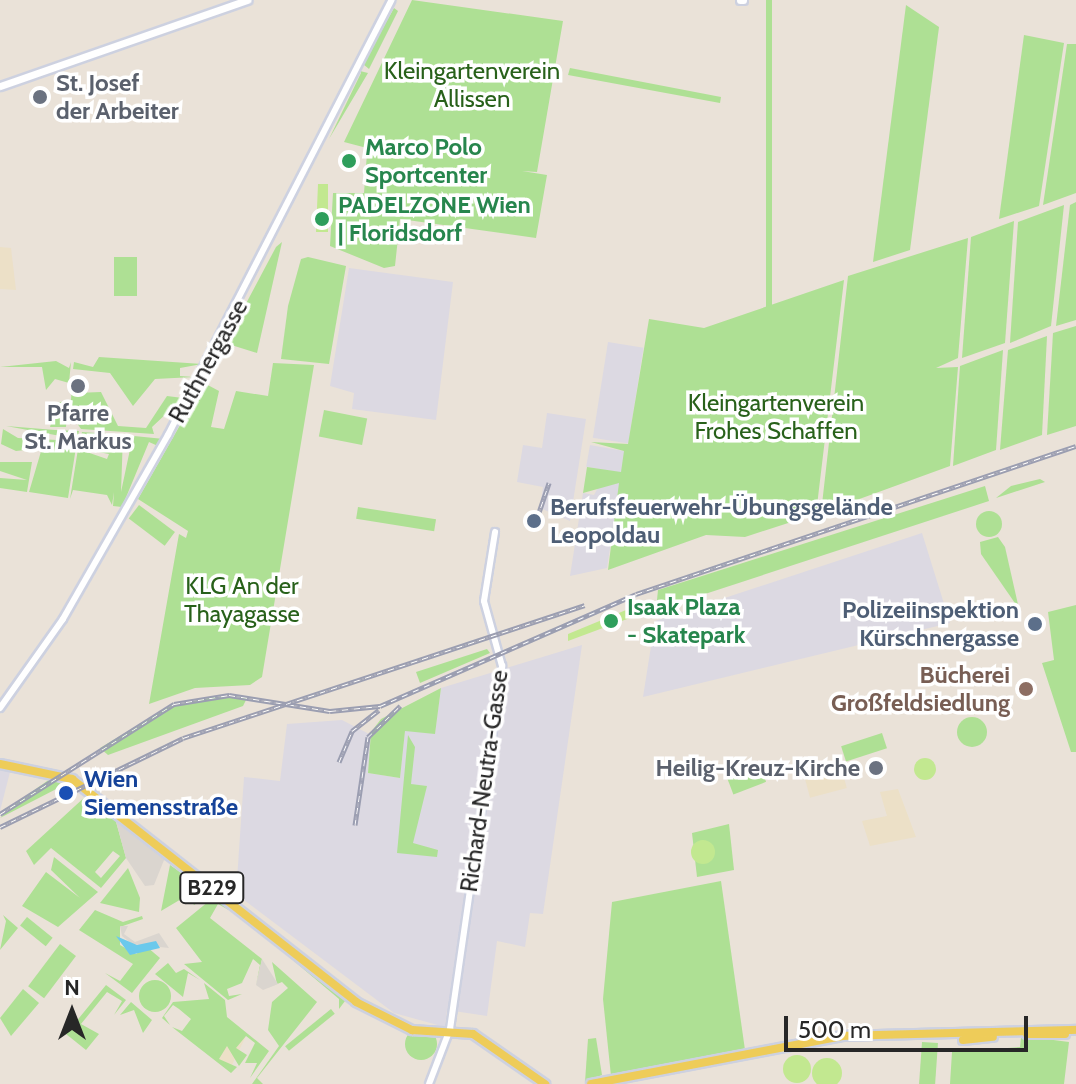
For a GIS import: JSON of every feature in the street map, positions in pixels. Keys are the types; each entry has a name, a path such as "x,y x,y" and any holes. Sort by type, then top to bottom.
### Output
{"main road":[{"path":"0,84 103,46 247,0"},
{"name":"B229","path":"0,762 60,772 368,1007 412,1030 477,1036 545,1084"},
{"path":"591,1084 850,1040 1076,1032"}],"street":[{"name":"Ruthnergasse","path":"0,708 63,619 168,435 392,0"},
{"name":"Richard-Neutra-Gasse","path":"429,1084 450,1032 502,666 484,601 495,532"}],"shaded area":[{"path":"0,247 11,248 16,290 0,289"},
{"path":"349,268 453,282 436,420 352,409 354,393 330,386"},
{"path":"608,342 644,348 628,443 593,438"},
{"path":"547,413 586,419 570,521 540,508 543,487 517,482 523,445 542,448"},
{"path":"590,445 625,451 622,473 586,467"},
{"path":"601,482 620,483 607,568 570,576 583,493 594,495"},
{"path":"922,533 950,623 643,697 655,621"},
{"path":"582,645 543,914 530,913 525,947 497,941 487,1016 447,1010 445,1027 394,1013 236,894 244,777 280,781 287,724 342,720 371,735 368,773 400,778 405,730 435,733 441,688"},
{"path":"839,759 847,788 810,798 802,769"},
{"path":"0,770 10,772 0,811"},
{"path":"898,789 916,837 870,846 862,821 887,816 880,792"},
{"path":"115,818 172,864 164,860 154,885 145,886 126,858"},
{"path":"120,926 128,926 124,934 135,942 159,933 169,948 132,944 122,936"},
{"path":"262,959 278,984 263,990 256,985"},
{"path":"246,1036 230,1069 210,1053"}],"green space":[{"name":"Kleingartenverein Allissen","path":"412,0 563,21 537,172 522,171 547,175 536,238 400,219 395,266 384,268 330,246 333,193 364,193 367,153 386,153 344,142"},
{"path":"766,0 772,0 772,318 766,318"},
{"path":"906,5 939,27 910,250 873,262"},
{"path":"394,8 398,11 369,69 363,64"},
{"path":"1024,35 1064,43 1039,206 999,219"},
{"path":"1067,44 1076,44 1076,193 1043,205"},
{"path":"570,68 721,97 720,103 568,75"},
{"path":"361,73 368,73 329,139"},
{"path":"318,184 328,184 328,232 316,232"},
{"path":"1076,202 1076,320 1056,326 1070,205"},
{"path":"1064,205 1051,326 1010,343 1018,222"},
{"path":"1014,221 1005,343 962,358 971,237"},
{"path":"968,238 958,358 936,368 958,367 950,466 821,513 848,276"},
{"path":"282,242 257,353 225,343 276,247"},
{"path":"114,257 137,257 137,296 114,296"},
{"path":"308,257 346,266 329,364 281,359 288,306 301,259"},
{"name":"Kleingartenverein Frohes Schaffen","path":"844,280 816,514 745,537 706,535 608,570 619,483 583,493 587,467 621,472 624,451 591,442 628,444 649,319 704,328"},
{"path":"1076,326 1076,426 1047,435 1053,333"},
{"path":"1047,336 1042,435 1000,450 1008,350"},
{"path":"1003,350 996,450 953,466 960,366"},
{"path":"99,357 202,364 180,368 180,376 194,377 155,379 133,406 110,373 73,369 74,362 93,367"},
{"path":"56,361 69,368 71,362 69,383 55,379 46,390 42,367 0,367"},
{"name":"KLG An der Thayagasse","path":"273,363 314,365 262,677 250,685 195,688 149,704 179,534 186,538 188,531 138,499 204,383 219,391 211,427 224,429 236,391 268,396"},
{"path":"72,386 76,393 101,392 118,426 146,428 167,396 183,398 152,427 154,434 81,429 70,413"},
{"path":"68,400 66,427 50,427 57,403"},
{"path":"324,410 367,418 362,445 319,437"},
{"path":"6,426 55,430 79,431 77,439"},
{"path":"3,429 18,438 77,441 68,498 29,492 42,448 16,451 1,444"},
{"path":"82,432 123,435 121,492 132,440 123,442 124,435 164,439 148,466 158,446 149,442 122,507 113,506 114,492 112,505 107,495 73,490 70,499 78,449 107,459 109,454 78,448"},
{"path":"0,462 32,462 27,492 0,488 0,478 27,480 0,471"},
{"path":"1040,479 1045,482 996,498 1011,486"},
{"path":"985,486 989,501 656,610 658,590"},
{"path":"139,505 175,532 165,546 129,519"},
{"path":"358,507 436,519 434,531 356,519"},
{"path":"989,511 998,515 1002,524 998,533 989,537 980,533 976,524 980,515"},
{"path":"998,537 1005,547 1019,609 981,554 980,542"},
{"name":"Isaak Plaza - Skatepark","path":"643,603 646,612 568,641 568,634"},
{"path":"1076,605 1076,752 1071,752 1042,663 1054,660 1048,612"},
{"path":"487,649 490,653 420,683 416,672"},
{"path":"441,688 435,734 405,731 400,778 368,773 371,732 381,719"},
{"path":"213,697 247,698 243,706 108,755 100,748 168,707"},
{"path":"972,717 983,721 987,732 983,743 972,747 961,743 957,732 961,721"},
{"path":"882,733 887,748 846,762 841,746"},
{"path":"408,735 415,747 411,784 427,786 413,843 438,850 437,857 397,853"},
{"path":"925,758 933,761 936,769 933,777 925,780 917,777 914,769 917,761"},
{"path":"760,766 766,782 733,794 727,779"},
{"path":"50,779 64,785 0,818 20,800"},
{"path":"87,795 115,818 126,858 101,888 51,848 34,865 26,851","holes":["113,851 120,856 101,878 95,872"]},
{"path":"729,824 734,870 697,877 692,833"},
{"path":"703,840 711,844 715,852 711,860 703,864 695,860 691,852 695,844"},
{"path":"54,857 98,892 58,927 22,906 46,872 80,898 51,870"},
{"path":"170,865 208,892 204,899 194,905 188,895 161,911"},
{"path":"128,868 140,898 139,912 100,903"},
{"path":"721,881 745,1050 611,1076 603,999 612,902"},
{"path":"214,897 234,913 218,904 210,918 262,959 256,985 260,965 253,959 242,983 227,989 229,996 242,994 228,1000 184,964 202,962 176,928"},
{"path":"95,910 123,922 142,916 143,919 120,927 120,945 136,954 147,947 160,958 132,993 105,973 120,981 133,964 79,930"},
{"path":"3,915 18,928 0,950 6,921"},
{"path":"27,917 53,938 46,946 20,926"},
{"path":"269,940 340,996 345,1001 339,1009 339,999"},
{"path":"60,944 76,956 44,998 28,986"},
{"path":"272,962 317,1002 257,1078 263,1084 252,1084 279,1046 268,1030 272,1002 288,988 282,982 263,990 277,984"},
{"path":"168,963 176,973 184,969 200,980 188,973 183,997 155,974"},
{"path":"155,980 166,985 171,996 166,1007 155,1012 144,1007 139,996 144,985"},
{"path":"204,983 225,1000 227,1017 269,1051 250,1078 257,1063 245,1063 255,1043 246,1036 236,1048 247,1055 239,1066 227,1046 219,1059 237,1067 231,1073 172,1027 182,1031 191,1019 179,1009 173,1005 164,1016 170,1025 162,1018 173,1002 209,999"},
{"path":"106,985 126,1000 114,1015 122,1001 107,992 81,1024 99,1034 86,1050 66,1034"},
{"path":"23,989 39,1003 11,1036 0,1018"},
{"path":"131,1002 152,1020 143,1033 134,1010 120,1015"},
{"path":"331,1009 335,1014 289,1051 285,1046"},
{"path":"421,1028 432,1033 437,1044 432,1055 421,1060 410,1055 405,1044 410,1033"},
{"path":"596,1038 602,1075 585,1082 588,1039"},
{"path":"1021,1038 1069,1042 1064,1084 950,1084 952,1052 1020,1047"},
{"path":"922,1042 938,1043 935,1084 919,1084"},
{"path":"797,1055 807,1059 811,1069 807,1079 797,1083 787,1079 783,1069 787,1059"},
{"path":"827,1058 833,1059 841,1067 841,1079 833,1087 827,1088 821,1087 813,1079 812,1073 813,1067 821,1059"}],"water":[{"path":"116,936 137,945 156,941 160,948 130,955"}],"railway":[{"path":"0,814 174,704 229,695 330,711 380,706 636,594 1076,446"},
{"path":"533,530 549,483"},
{"path":"0,827 183,738 585,605"},
{"path":"355,825 368,737 400,706"},
{"path":"339,762 352,731 379,710"}],"place":[{"name":"St. Josef der Arbeiter","path":"40,97"},
{"name":"Marco Polo Sportcenter","path":"349,161"},
{"name":"PADELZONE Wien | Floridsdorf","path":"322,219"},
{"name":"Pfarre St. Markus","path":"78,386"},
{"name":"Berufsfeuerwehr-Übungsgelände Leopoldau","path":"534,521"},
{"name":"Isaak Plaza - Skatepark","path":"611,621"},
{"name":"Polizeiinspektion Kürschnergasse","path":"1035,624"},
{"name":"Bücherei Großfeldsiedlung","path":"1026,689"},
{"name":"Heilig-Kreuz-Kirche","path":"876,768"},
{"name":"Wien Siemensstraße","path":"66,793"}]}
